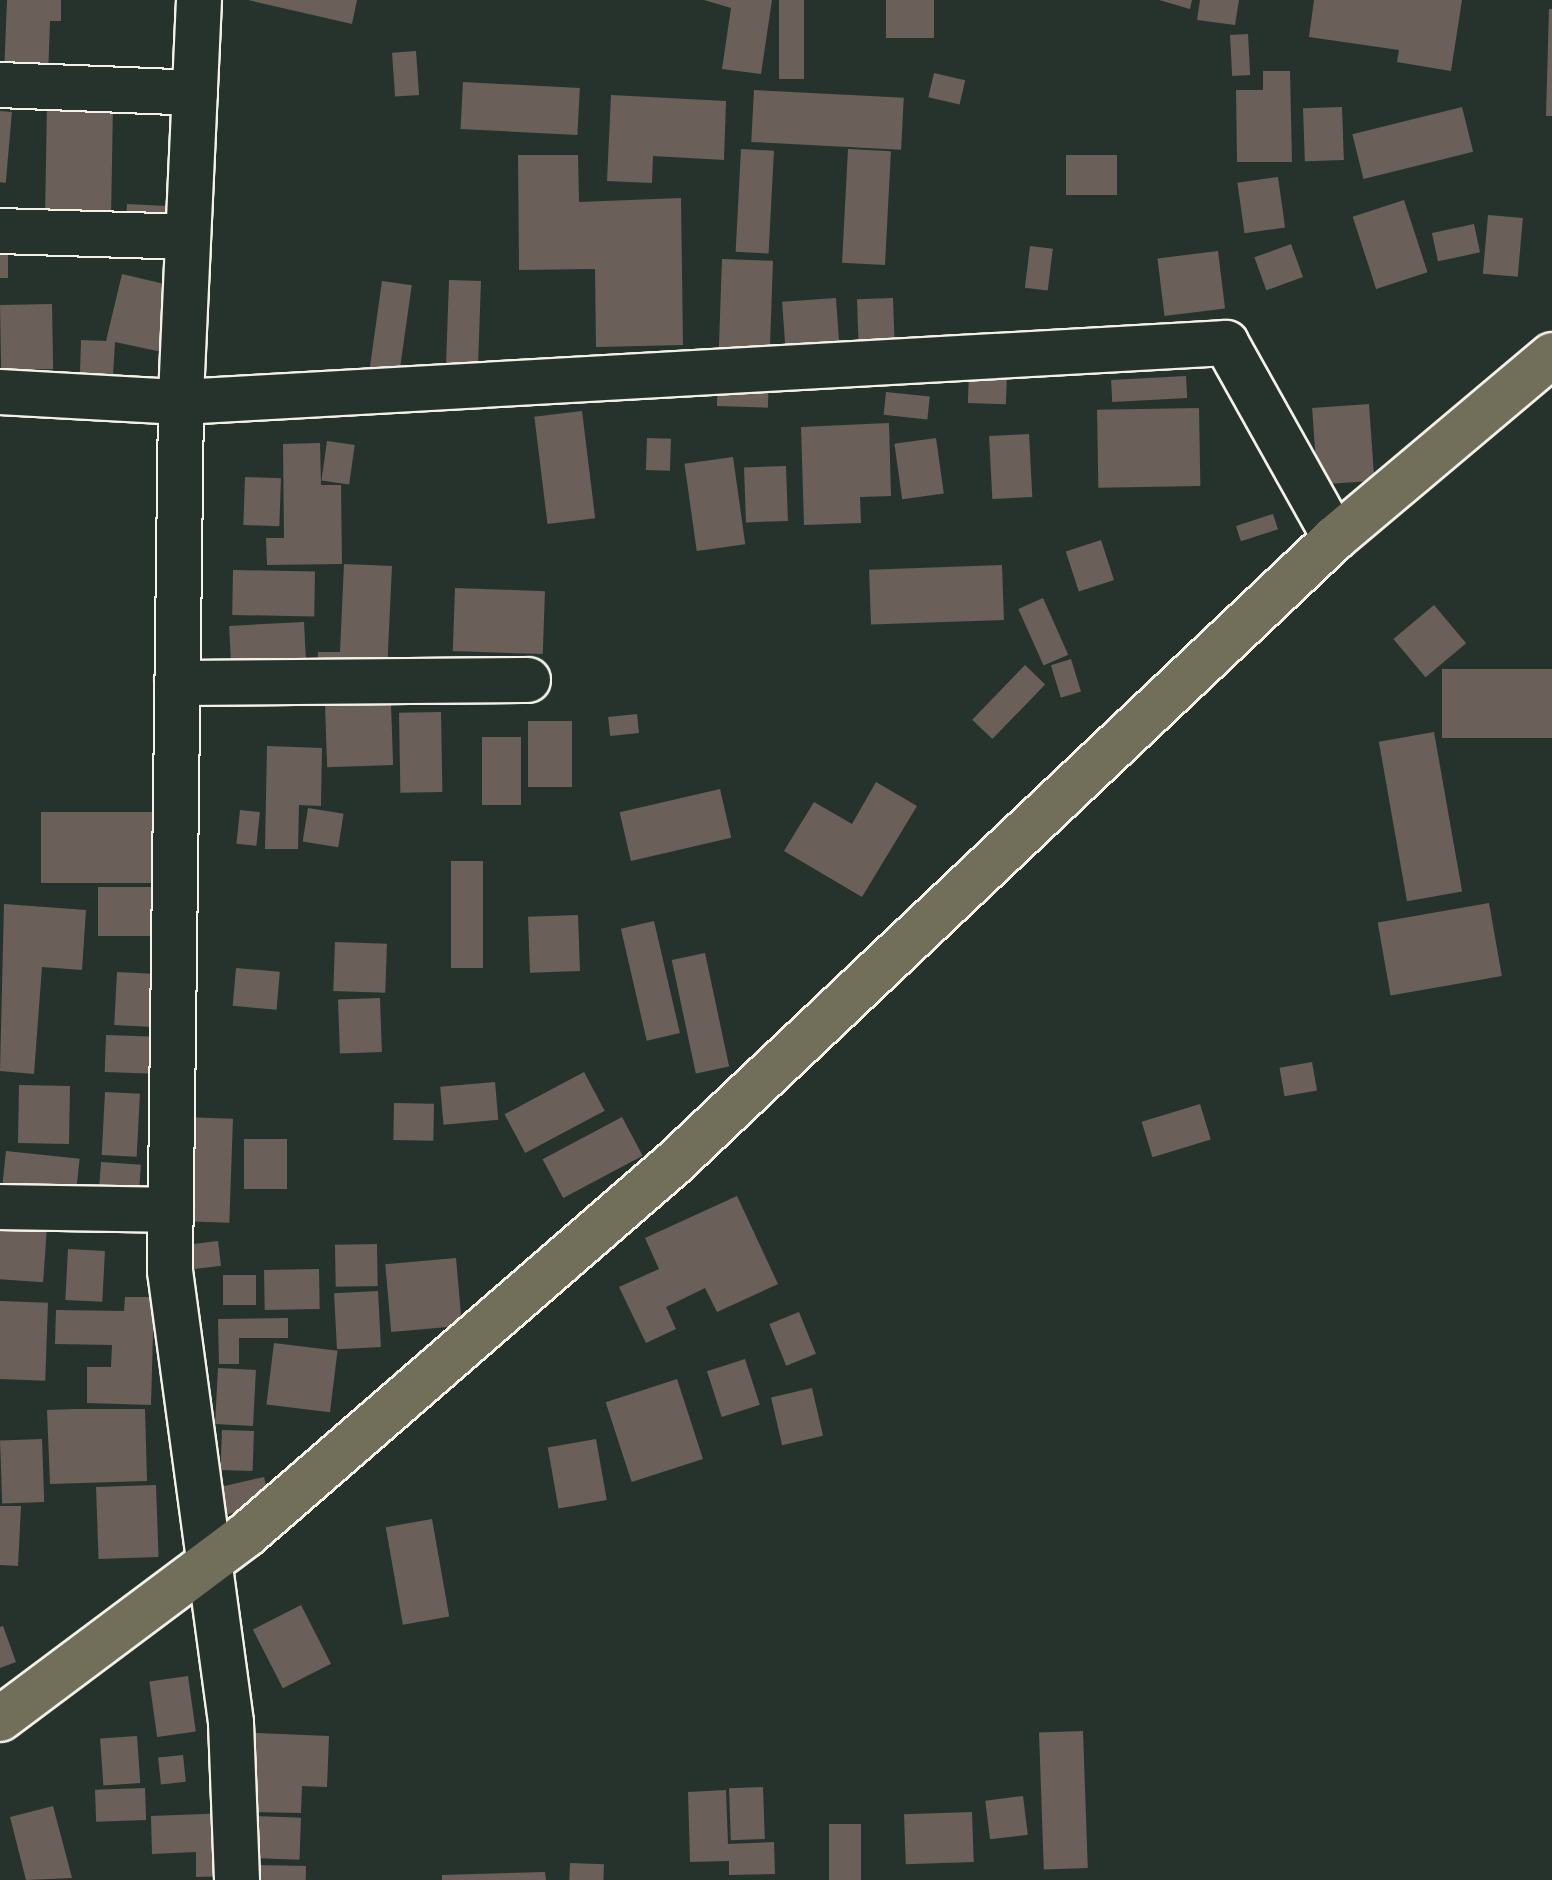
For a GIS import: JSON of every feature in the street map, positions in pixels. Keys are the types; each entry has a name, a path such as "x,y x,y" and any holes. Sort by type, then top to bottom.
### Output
{"main road":[{"path":"0,1719 207,1562 673,1164 1335,538 1552,355"}],"street":[{"path":"199,0 181,402 170,1271 231,1723 237,1880"},
{"path":"0,85 195,93"},
{"path":"0,231 188,237"},
{"path":"0,392 181,402 1226,343 1335,538"},
{"path":"177,683 528,680"},
{"path":"0,1207 171,1210"}],"building":[{"path":"7,0 61,0 61,21 50,21 48,77 4,75"},
{"path":"248,0 357,0 352,24"},
{"path":"704,0 772,0 761,74 722,69 731,8"},
{"path":"779,0 804,0 804,79 779,79"},
{"path":"886,0 934,0 934,38 886,38"},
{"path":"1159,0 1192,0 1190,9"},
{"path":"1200,0 1239,0 1235,25 1197,20"},
{"path":"1314,0 1462,0 1451,71 1397,62 1399,50 1309,37"},
{"path":"1549,9 1552,9 1552,116 1546,116"},
{"path":"1248,34 1250,75 1232,76 1230,35"},
{"path":"416,51 419,95 395,97 392,53"},
{"path":"1263,71 1290,71 1292,162 1237,162 1236,90 1263,90"},
{"path":"934,73 965,80 960,105 928,97"},
{"path":"463,82 580,88 577,135 461,129"},
{"path":"754,90 904,98 901,150 751,142"},
{"path":"611,95 726,101 724,160 653,156 652,183 607,181"},
{"path":"47,104 113,105 111,219 45,218"},
{"path":"1342,107 1344,160 1305,161 1303,108"},
{"path":"1462,107 1473,152 1363,179 1352,134"},
{"path":"0,111 12,112 6,183 0,182"},
{"path":"741,149 774,151 769,254 736,252"},
{"path":"848,149 891,151 885,265 842,263"},
{"path":"518,155 578,155 579,202 681,198 683,345 596,347 595,269 519,270"},
{"path":"1066,155 1117,155 1117,195 1066,195"},
{"path":"1278,177 1285,228 1244,233 1237,183"},
{"path":"1404,200 1427,272 1376,289 1353,217"},
{"path":"127,204 171,206 169,250 125,248"},
{"path":"1488,215 1523,218 1518,277 1483,274"},
{"path":"1474,224 1480,252 1438,261 1432,233"},
{"path":"1291,244 1303,277 1266,290 1254,257"},
{"path":"1030,246 1053,249 1048,290 1025,288"},
{"path":"1218,251 1225,309 1165,316 1157,258"},
{"path":"0,252 8,252 8,278 0,278"},
{"path":"722,259 773,261 768,408 717,406"},
{"path":"122,274 177,287 162,352 115,342 113,376 80,374 81,340 106,341"},
{"path":"449,280 481,281 478,366 446,365"},
{"path":"382,281 412,285 400,371 370,367"},
{"path":"836,298 840,357 786,361 782,302"},
{"path":"893,298 895,351 859,352 857,299"},
{"path":"52,304 53,369 1,370 0,305"},
{"path":"969,372 1007,373 1006,404 968,403"},
{"path":"1186,376 1187,398 1112,402 1111,380"},
{"path":"886,392 930,397 927,419 884,415"},
{"path":"1369,404 1374,481 1318,485 1312,408"},
{"path":"1199,408 1200,486 1098,488 1097,410"},
{"path":"582,411 595,518 548,524 534,417"},
{"path":"889,423 891,496 860,497 861,523 804,525 801,427"},
{"path":"1029,434 1032,497 992,499 989,436"},
{"path":"647,438 671,439 670,471 646,470"},
{"path":"936,438 944,493 902,499 894,444"},
{"path":"327,441 355,445 349,485 321,481"},
{"path":"320,443 321,485 341,485 342,564 267,565 266,538 284,538 283,444"},
{"path":"733,457 745,544 697,551 684,464"},
{"path":"786,466 788,521 746,522 744,467"},
{"path":"245,477 281,478 279,526 243,525"},
{"path":"1273,514 1278,529 1241,541 1236,526"},
{"path":"1101,540 1114,580 1079,591 1066,551"},
{"path":"344,564 392,566 386,693 316,689 318,652 340,652"},
{"path":"1002,565 1004,620 871,625 869,570"},
{"path":"233,570 315,571 314,616 232,615"},
{"path":"455,588 545,591 543,654 453,651"},
{"path":"1043,598 1068,655 1044,666 1018,609"},
{"path":"1434,605 1466,643 1426,677 1393,639"},
{"path":"304,622 306,667 231,671 229,626"},
{"path":"1071,659 1081,692 1061,698 1051,665"},
{"path":"1025,665 1045,684 992,739 972,720"},
{"path":"1442,669 1552,669 1552,738 1442,738"},
{"path":"391,704 393,765 327,767 325,706"},
{"path":"441,712 442,792 400,793 399,713"},
{"path":"637,714 639,733 610,736 608,717"},
{"path":"528,721 572,721 572,787 528,787"},
{"path":"1434,732 1462,892 1407,901 1379,742"},
{"path":"482,737 521,737 521,805 482,805"},
{"path":"267,746 322,748 321,806 299,805 298,849 265,849"},
{"path":"876,782 917,806 862,897 784,851 814,802 852,824"},
{"path":"720,789 731,838 631,861 620,812"},
{"path":"308,808 344,814 338,847 303,842"},
{"path":"240,810 260,812 256,846 236,844"},
{"path":"41,812 154,812 154,883 41,883"},
{"path":"451,861 483,861 483,968 451,968"},
{"path":"98,887 161,887 161,936 98,936"},
{"path":"1489,903 1502,976 1391,995 1378,923"},
{"path":"4,904 86,910 82,970 42,967 34,1074 0,1071"},
{"path":"578,915 580,971 530,973 528,917"},
{"path":"654,921 680,1033 647,1041 621,929"},
{"path":"335,942 387,944 385,993 333,991"},
{"path":"705,953 729,1066 696,1074 672,960"},
{"path":"236,968 280,972 277,1010 233,1006"},
{"path":"117,972 171,975 168,1028 114,1025"},
{"path":"380,998 382,1052 340,1053 338,999"},
{"path":"106,1035 157,1037 156,1074 105,1072"},
{"path":"1312,1062 1317,1091 1285,1096 1280,1068"},
{"path":"584,1072 605,1111 525,1153 505,1114"},
{"path":"495,1082 498,1120 444,1125 440,1087"},
{"path":"19,1085 70,1086 69,1144 18,1143"},
{"path":"105,1092 140,1094 137,1157 102,1155"},
{"path":"394,1103 434,1104 433,1141 393,1140"},
{"path":"1200,1104 1211,1139 1152,1157 1142,1122"},
{"path":"181,1117 233,1119 229,1223 177,1221"},
{"path":"622,1117 643,1156 563,1198 543,1159"},
{"path":"244,1139 287,1139 287,1189 244,1189"},
{"path":"6,1151 80,1159 76,1191 3,1183"},
{"path":"101,1162 141,1165 139,1198 99,1195"},
{"path":"737,1196 778,1284 717,1312 705,1288 666,1307 676,1329 646,1343 619,1287 659,1269 645,1238"},
{"path":"0,1225 47,1228 43,1282 0,1279"},
{"path":"218,1241 221,1266 180,1271 177,1246"},
{"path":"377,1244 378,1286 336,1287 335,1245"},
{"path":"68,1249 105,1251 102,1302 65,1300"},
{"path":"456,1258 462,1326 391,1332 385,1264"},
{"path":"319,1269 320,1309 265,1310 264,1270"},
{"path":"223,1275 256,1275 256,1305 223,1305"},
{"path":"378,1291 381,1347 337,1349 334,1293"},
{"path":"125,1297 154,1297 151,1405 87,1403 87,1367 111,1367 112,1345 55,1344 56,1310 124,1311"},
{"path":"0,1301 48,1303 45,1381 0,1379"},
{"path":"799,1312 816,1354 786,1366 769,1324"},
{"path":"288,1318 288,1338 239,1338 239,1364 219,1364 218,1319"},
{"path":"274,1343 338,1351 330,1412 266,1405"},
{"path":"745,1359 760,1405 722,1417 707,1371"},
{"path":"218,1368 256,1370 253,1426 215,1424"},
{"path":"677,1379 703,1459 632,1482 606,1402"},
{"path":"812,1388 823,1436 782,1445 771,1397"},
{"path":"145,1409 147,1481 50,1484 47,1410"},
{"path":"222,1430 254,1431 253,1471 221,1470"},
{"path":"42,1439 44,1502 2,1503 0,1440"},
{"path":"596,1439 607,1500 559,1509 548,1448"},
{"path":"264,1477 270,1504 216,1517 209,1490"},
{"path":"156,1485 159,1557 99,1559 96,1487"},
{"path":"0,1506 21,1506 18,1566 0,1565"},
{"path":"432,1519 449,1616 403,1625 386,1527"},
{"path":"301,1605 331,1664 283,1688 253,1630"},
{"path":"3,1626 16,1662 0,1668 0,1627"},
{"path":"188,1676 196,1731 157,1737 149,1681"},
{"path":"1083,1731 1088,1868 1044,1869 1039,1733"},
{"path":"256,1733 329,1736 327,1787 302,1786 301,1813 254,1812"},
{"path":"137,1736 140,1783 103,1785 100,1739"},
{"path":"183,1755 186,1782 161,1784 158,1758"},
{"path":"763,1787 765,1839 731,1840 729,1788"},
{"path":"145,1788 146,1820 96,1822 95,1790"},
{"path":"726,1790 728,1844 774,1842 775,1874 729,1875 729,1861 690,1862 688,1792"},
{"path":"1023,1796 1028,1835 990,1839 985,1801"},
{"path":"53,1806 72,1878 26,1880 10,1817"},
{"path":"972,1812 974,1862 906,1864 904,1814"},
{"path":"229,1813 231,1876 196,1877 196,1852 152,1854 151,1816"},
{"path":"252,1816 301,1818 300,1860 251,1858"},
{"path":"829,1824 861,1824 861,1880 829,1880"},
{"path":"570,1863 604,1864 603,1880 569,1880"},
{"path":"254,1865 306,1866 306,1880 254,1880"},
{"path":"545,1872 546,1880 442,1880 442,1875"}]}
